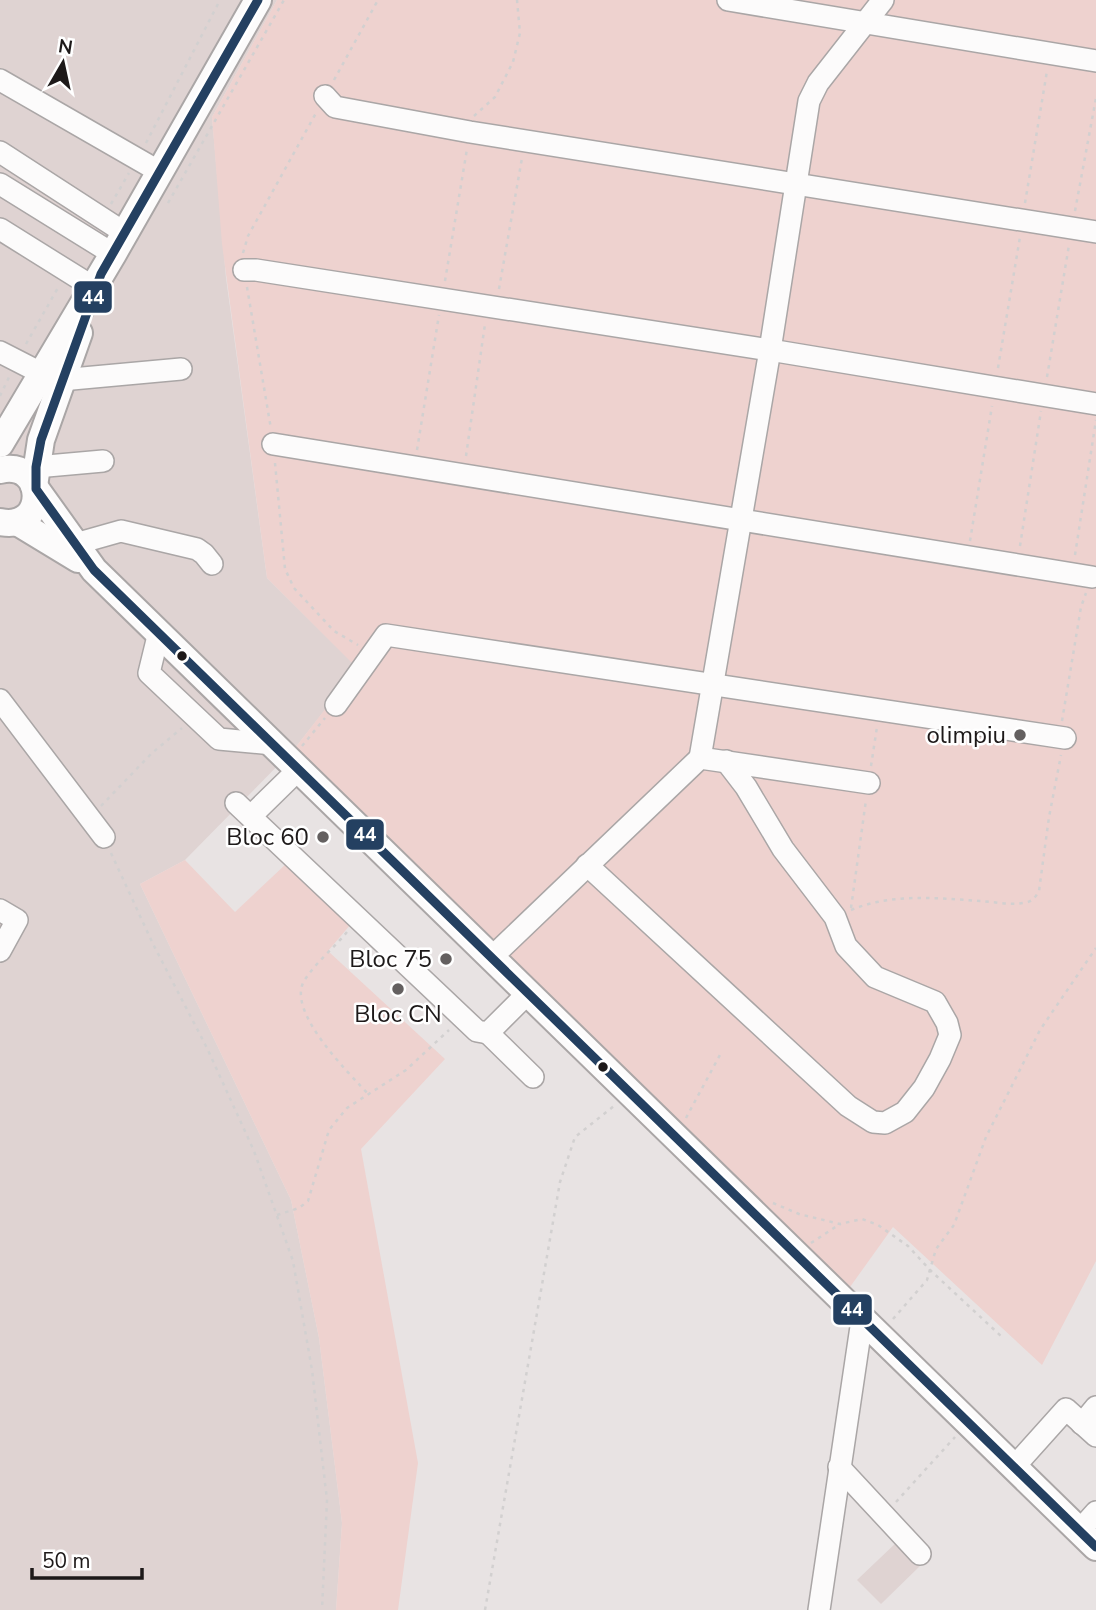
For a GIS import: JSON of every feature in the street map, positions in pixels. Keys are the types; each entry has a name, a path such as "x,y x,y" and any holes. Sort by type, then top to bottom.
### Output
{"main road":[{"path":"3,429 51,376 108,262 258,0"},
{"path":"5,523 31,513 36,497 35,481 51,376"},
{"path":"0,470 13,468 35,481 94,570"},
{"path":"5,523 48,538 94,570 1014,1467 1090,1530"}],"street":[{"path":"729,0 1096,61"},
{"path":"492,957 699,758 714,685 809,101 818,83 883,0"},
{"path":"0,80 160,172"},
{"path":"325,96 335,107 459,130 1096,232"},
{"path":"0,152 103,218 108,262"},
{"path":"0,184 108,262"},
{"path":"0,229 67,271 108,262"},
{"path":"244,270 492,306 1096,404"},
{"path":"8,356 51,376 181,369"},
{"path":"273,444 1082,575"},
{"path":"35,481 103,461"},
{"path":"75,544 113,532 128,531 197,549 212,564"},
{"path":"159,632 149,673 219,739 287,757 244,810 477,1031 488,1032 533,1077"},
{"path":"336,705 386,635 1065,738"},
{"path":"0,700 104,837"},
{"path":"699,758 869,783"},
{"path":"587,865 848,1106 873,1122 885,1123 905,1112 924,1088 950,1035 947,1023 934,1002 875,977 846,946 843,914 783,849 746,787 726,761"},
{"path":"0,910 17,920 0,951"},
{"path":"488,1032 528,993"},
{"path":"819,1610 839,1467 871,1327"},
{"path":"1014,1467 1066,1409 1089,1430 1096,1407"},
{"path":"839,1467 920,1553"}],"path":[{"path":"103,218 220,0"},
{"path":"168,203 284,0"},
{"path":"373,653 334,631 294,587 285,569 273,444 242,262 248,236 378,0"},
{"path":"459,130 495,97 513,62 520,33 517,0"},
{"path":"968,555 1049,54"},
{"path":"1018,563 1072,228 1096,98"},
{"path":"464,474 492,306 525,141"},
{"path":"0,396 8,356 67,271"},
{"path":"843,914 868,903 923,897 1024,903 1034,899 1039,891 1049,817 1065,738 1062,718 1081,607 1096,420"},
{"path":"287,757 336,705"},
{"path":"843,914 869,783 879,710"},
{"path":"89,818 152,753 196,717"},
{"path":"104,837 254,1151 293,1261 312,1370 326,1487 322,1610"},
{"path":"358,918 303,982 300,995 307,1015 327,1050 369,1095"},
{"path":"871,1327 927,1280 936,1249 954,1225 986,1137 1040,1030 1096,948"},
{"path":"277,1215 299,1208 308,1201 329,1130 347,1108 407,1070 462,1017"},
{"path":"686,1118 721,1053"},
{"path":"485,1610 560,1182 576,1137 631,1093"},
{"path":"765,1200 799,1214 840,1224"},
{"path":"792,1250 818,1240 840,1224 862,1219 908,1246 1002,1337"},
{"path":"884,1515 968,1422"}],"shaded area":[{"path":"0,0 277,0 212,117 226,278 267,578 358,668 295,748 185,860 140,884 291,1200 319,1338 342,1523 336,1610 0,1610"},
{"path":"277,0 1096,0 1096,1261 1042,1365 893,1227 850,1287 295,748 357,668 267,578 222,244 212,117"},
{"path":"185,860 235,912 287,863 351,924 328,951 445,1059 361,1149 418,1463 398,1610 336,1610 342,1523 319,1338 291,1200 140,884"},
{"path":"898,1541 922,1564 881,1604 857,1580"}],"transit line":[{"name":"44","path":"258,0 101,274 41,440 36,467 36,489 94,570 1096,1547"}],"place":[{"name":"olimpiu","path":"1020,735"},
{"name":"Bloc 60","path":"323,837"},
{"name":"Bloc 75","path":"446,959"},
{"name":"Bloc CN","path":"398,989"}]}
